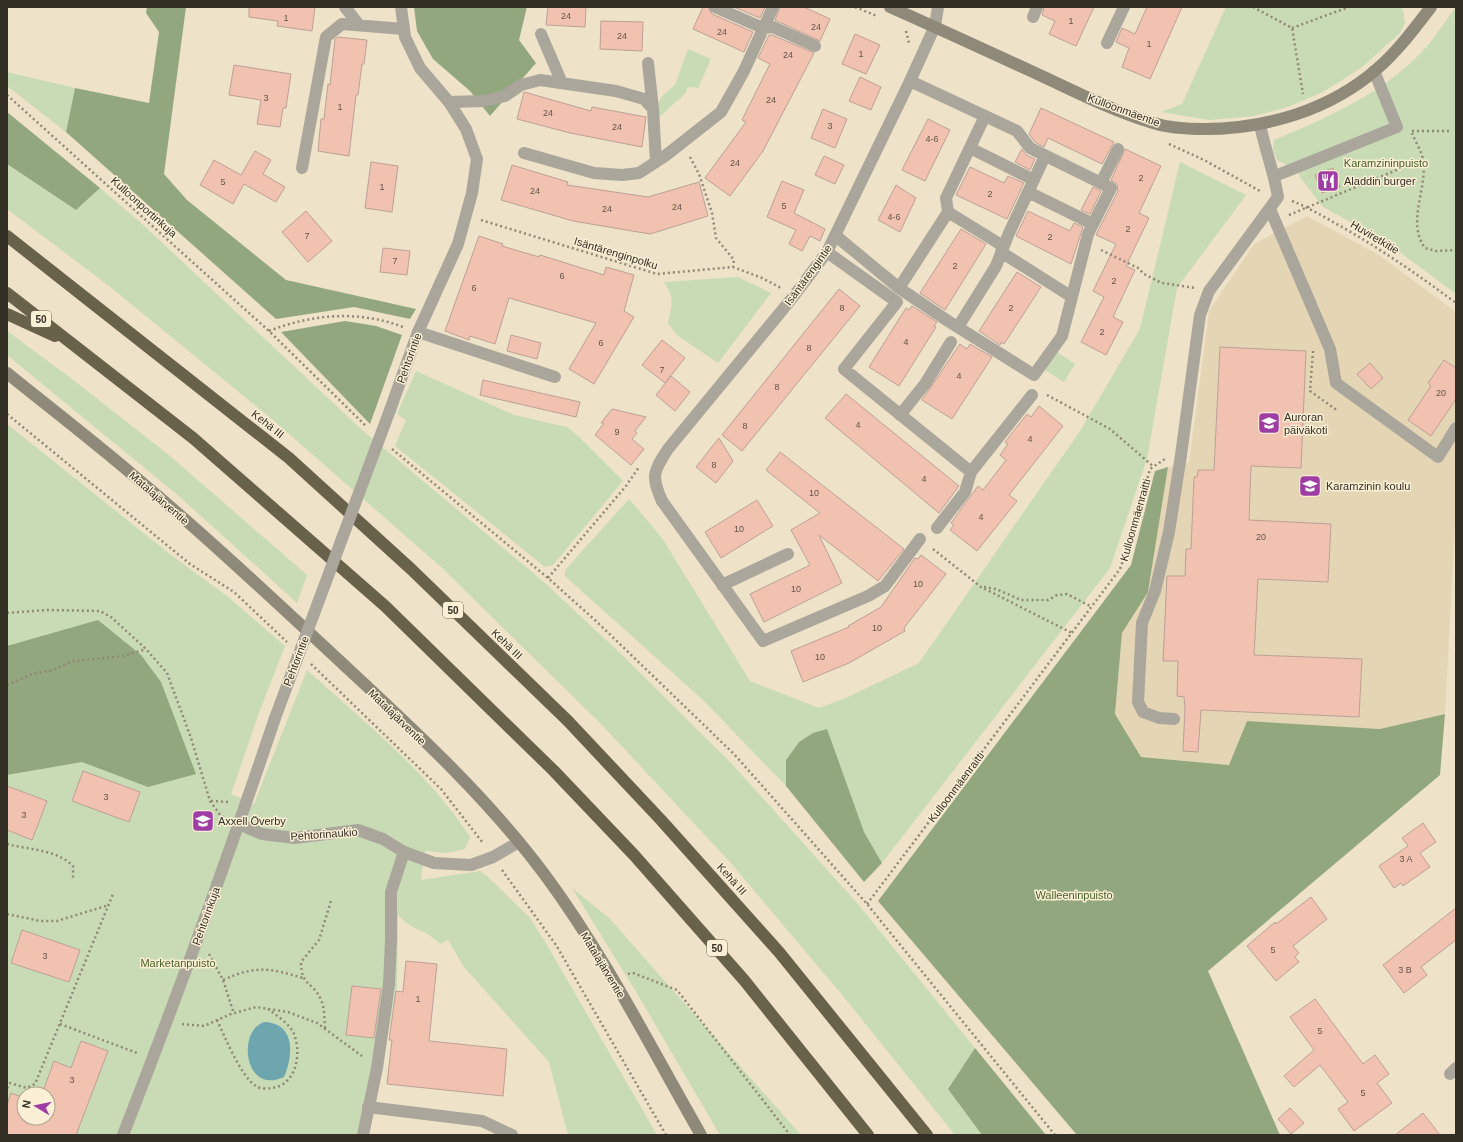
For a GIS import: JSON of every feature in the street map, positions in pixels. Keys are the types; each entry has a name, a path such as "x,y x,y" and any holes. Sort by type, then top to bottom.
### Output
{"highway":[{"name":"Kehä III","path":"7,236 289,458 411,569 568,721 661,820 779,952 927,1135"},
{"name":"50","path":"7,293 193,438 385,606 554,771 634,855 744,980 868,1135"},
{"path":"7,314 75,345"}],"main road":[{"name":"Kulloonmäentie","path":"890,7 935,26 1096,101 1153,124 1183,129 1222,129 1260,125 1305,111 1332,100 1374,71 1406,40 1431,7"},
{"name":"Matalajärventie","path":"7,373 133,475 245,573 394,712 489,807 545,875 588,940 701,1135"}],"street":[{"path":"345,7 359,25"},
{"name":"Pehtorintie","path":"274,718 418,332 458,244 467,215 477,159 466,129 450,102 420,68 405,37 401,7"},
{"path":"715,7 763,28 773,27 815,46"},
{"path":"524,153 594,173 622,176 639,173 683,143 721,112 744,71 773,7"},
{"name":"Isäntärengintie","path":"920,539 885,586 868,596 763,641 662,501 655,485 655,468 793,297 827,252 929,40 935,26 938,7"},
{"path":"1107,43 1124,7"},
{"path":"302,168 326,38 342,24 404,29"},
{"path":"541,34 562,83"},
{"path":"648,63 653,109 656,162"},
{"path":"1275,176 1402,126 1374,71"},
{"path":"450,102 484,101 505,96 521,85 540,80 616,91 644,99 653,109"},
{"path":"836,236 899,288 1034,375 1062,336 1085,243 1111,188 1030,148 1016,131 910,81"},
{"path":"899,288 948,212 946,198 984,116"},
{"path":"1174,719 1159,718 1143,712 1138,702 1142,623 1155,591 1169,532 1200,315 1209,291 1278,197 1275,176 1267,155 1260,125"},
{"path":"970,148 1034,180"},
{"path":"1101,183 1118,149"},
{"path":"958,327 996,266 1002,249 1045,156"},
{"path":"1028,192 1093,224"},
{"path":"1270,209 1330,349 1336,383 1438,457 1456,428"},
{"path":"948,212 1072,297"},
{"path":"827,252 897,302 844,369 970,472"},
{"path":"418,332 555,377"},
{"path":"900,415 925,384 951,342"},
{"path":"938,528 965,492 970,472 1032,395"},
{"path":"722,584 788,554"},
{"name":"Pehtorinkuja","path":"123,1135 197,941 239,824 274,718"},
{"name":"Pehtorinaukio","path":"239,824 262,834 295,838 358,830 383,839 404,852 434,863 471,864 493,857 519,842"},
{"path":"363,1135 376,1068 389,984 391,892 404,852"},
{"path":"368,1107 482,1121 512,1135"}],"path":[{"path":"855,7 881,18"},
{"path":"1253,7 1292,28 1349,7"},
{"path":"909,45 905,27 929,40"},
{"path":"1292,28 1305,111"},
{"name":"Kulloonportinkuja","path":"7,95 269,331 370,429"},
{"path":"1402,126 1411,131 1452,131"},
{"path":"1402,126 1411,131 1422,159 1417,223 1419,239 1425,248 1436,251 1456,250"},
{"name":"Huviretkitie","path":"1177,142 1163,141 1204,160 1259,190 1306,207 1397,259 1456,303"},
{"path":"683,143 699,174 712,213 716,238 734,260 733,267"},
{"path":"1276,222 1306,207 1422,159"},
{"name":"Isäntärenginpolku","path":"467,215 657,274 733,267 762,278 783,290"},
{"path":"1085,243 1138,268 1144,274 1162,283 1209,291"},
{"path":"269,331 287,324 314,318 353,315 385,320 418,332"},
{"path":"1032,395 1043,393 1110,429 1154,467"},
{"path":"7,414 190,564 234,592 292,646"},
{"path":"387,444 548,578 596,621 734,754 867,904 1055,1135"},
{"name":"Kulloonmäenraitti","path":"867,904 1120,569 1132,536 1150,469 1163,460 1181,455"},
{"path":"548,578 626,486 642,464"},
{"path":"920,539 981,587 1072,633"},
{"path":"981,587 996,589 1021,600 1048,600 1057,595 1067,594 1092,607"},
{"path":"7,613 55,610 100,611 111,617 146,649 167,673 191,738 210,801 221,816 239,824"},
{"path":"7,685 32,674 53,670 73,661 124,656 146,649"},
{"path":"310,663 441,789 464,816 556,945 666,1135"},
{"path":"7,844 43,851 66,859 73,866 73,880"},
{"path":"7,1088 10,1083 27,1088 35,1084 113,894"},
{"path":"303,978 301,962 319,940 331,902"},
{"path":"7,914 40,920 57,921 109,905"},
{"path":"197,941 212,958 223,980 234,1014"},
{"path":"223,980 246,971 271,969 303,978 315,989 321,999 325,1029"},
{"path":"633,973 677,990 790,1135"},
{"path":"167,1023 204,1026 256,1007 288,1012 317,1023 350,1046 376,1068"},
{"path":"217,1020 238,1064 250,1080 256,1086 266,1089 274,1088 290,1081 294,1072 297,1043 290,1027 268,1009"},
{"path":"60,1024 153,1059"}],"shaded area":[{"name":"Karamzinin koulu","path":"1307,216 1379,255 1456,312 1456,506 1445,714 1380,729 1247,721 1229,765 1141,757 1115,715 1122,633 1148,592 1168,467 1189,463 1209,311 1254,244"}],"green space":[{"path":"147,7 186,7 164,174 187,200 286,280 416,309 410,319 354,307 276,319 66,132 75,88 149,103 159,32 146,13"},
{"path":"414,7 527,7 519,40 536,63 490,116 470,91 433,59 417,31"},
{"path":"1226,7 1400,7 1403,10 1405,23 1400,33 1361,68 1323,92 1288,107 1254,116 1210,120 1161,112 1182,104"},
{"name":"Karamzininpuisto","path":"1456,7 1456,294 1382,239 1323,207 1300,177 1295,164 1287,165 1277,160 1273,149 1274,140 1337,112 1377,89 1396,76 1429,44"},
{"path":"688,49 711,59 698,88 687,88 686,93 659,117 656,107 663,95 675,85"},
{"path":"7,72 75,88 66,132 7,86"},
{"path":"7,112 100,188 76,210 7,164"},
{"path":"1180,162 1246,195 1177,288 1147,459 1110,568 882,863 864,832 813,733 799,742 786,760 786,786 703,700 565,576 565,570 629,499 662,538 750,681 819,708 846,698 919,663 1080,431 1140,329"},
{"path":"7,164 76,210 100,188 141,223 362,430 545,583 621,654 732,764 857,903 975,1048 948,1089 982,1135 955,1135 843,996 730,862 602,725 441,567 273,420 109,286 7,209"},
{"path":"738,277 771,293 718,363 677,335 668,323 672,302 670,293 664,282"},
{"path":"345,321 376,326 402,335 370,424 281,332"},
{"path":"7,331 72,379 170,456 307,575 297,603 180,497 7,355"},
{"path":"1057,352 1075,364 1064,382 1045,370"},
{"path":"416,371 514,415 567,427 623,481 553,565 545,567 395,446 406,420 397,414"},
{"name":"Marketanpuisto","path":"7,424 171,555 227,596 285,646 260,710 231,794 254,804 307,670 415,769 453,813 470,837 465,849 446,853 425,851 421,880 480,871 530,918 657,1135 568,1135 549,1062 464,967 448,940 441,944 426,933 406,923 398,914 397,987 369,1135 7,1135"},
{"name":"Walleeninpuisto","path":"1168,467 1148,592 1122,633 1115,714 1141,757 1229,765 1247,721 1380,729 1445,714 1440,775 1208,971 1280,1135 1077,1135 878,901 1131,565 1155,471"},
{"path":"98,620 141,655 161,682 196,774 148,787 82,762 7,775 7,646"},
{"path":"827,729 864,832 882,863 864,882 786,786 786,760 799,742 813,733"},
{"path":"572,888 609,918 801,1135 720,1135 638,995"},
{"path":"975,1048 1046,1135 982,1135 948,1089"}],"water":[{"path":"265,1022 275,1024 282,1028 290,1042 289,1060 284,1077 270,1080 260,1077 253,1070 249,1059 248,1047 250,1036 256,1027"}],"building":[{"path":"249,7 315,7 312,31 277,26 278,21 249,17"},
{"path":"548,7 586,7 585,27 546,25"},
{"path":"703,7 708,7 712,14 753,32 744,52 693,29"},
{"path":"734,7 765,7 760,18"},
{"path":"780,7 804,7 830,19 820,41 775,20"},
{"path":"1044,7 1094,7 1076,46 1049,34 1055,21 1042,15"},
{"path":"1147,7 1182,7 1150,79 1122,67 1129,48 1116,42 1122,28 1135,34"},
{"path":"601,21 643,22 642,51 600,49"},
{"path":"855,34 880,45 866,74 842,64"},
{"path":"769,35 814,53 763,151 730,196 705,178 746,122 742,120 770,64 758,58"},
{"path":"338,37 367,40 358,95 356,95 349,156 318,151 321,119 324,119 328,84 330,85 335,39"},
{"path":"234,65 291,74 286,108 283,108 280,127 257,124 261,100 229,95"},
{"path":"860,77 881,87 871,110 849,101"},
{"path":"524,92 591,111 592,107 646,117 642,147 570,133 517,119"},
{"path":"1041,108 1114,142 1102,164 1048,138 1044,147 1035,142 1029,134"},
{"path":"823,109 847,119 835,148 811,138"},
{"path":"928,119 950,130 925,181 902,170"},
{"path":"1022,149 1026,155 1035,159 1030,170 1015,162"},
{"path":"1125,149 1161,166 1139,213 1149,218 1126,266 1135,270 1113,317 1123,322 1106,355 1081,342 1104,297 1093,291 1116,244 1096,235 1118,191 1117,184 1111,180"},
{"path":"255,151 271,160 263,174 285,187 276,202 244,184 233,204 200,185 214,160 241,175"},
{"path":"824,156 844,165 835,184 815,175"},
{"path":"371,162 398,166 392,212 365,208"},
{"path":"512,165 568,182 567,185 648,197 699,182 708,216 650,234 573,221 501,200"},
{"path":"970,167 1004,183 1008,176 1024,183 1007,219 956,195"},
{"name":"Aladdin burger","path":"1333,168 1340,187 1322,193 1315,175"},
{"path":"782,181 804,190 794,213 825,229 820,241 810,236 802,251 789,244 796,230 767,217"},
{"path":"896,185 916,198 900,232 878,220"},
{"path":"1093,187 1101,191 1090,214 1081,210"},
{"path":"306,211 332,241 308,262 282,232"},
{"path":"1028,211 1070,231 1074,223 1083,227 1071,264 1016,236"},
{"path":"961,229 986,244 945,310 920,293"},
{"path":"479,236 503,244 502,246 539,257 540,255 604,275 606,267 634,275 624,311 634,317 594,384 569,369 596,323 509,298 495,344 470,336 469,340 445,331"},
{"path":"383,248 410,251 407,275 380,272"},
{"path":"1017,272 1041,287 1004,344 1001,342 1000,345 979,331"},
{"path":"839,289 860,306 742,451 722,435"},
{"path":"912,306 937,322 934,326 936,327 899,386 869,367 906,308 909,310"},
{"path":"511,335 541,343 537,359 507,351"},
{"path":"662,340 685,358 665,383 642,365"},
{"path":"960,344 967,349 970,344 992,357 952,419 922,400"},
{"path":"1220,347 1306,351 1301,468 1251,466 1249,520 1331,524 1328,582 1258,579 1254,655 1362,659 1359,717 1201,710 1198,752 1183,751 1185,709 1184,697 1177,696 1178,661 1163,661 1167,576 1185,576 1186,549 1191,549 1194,477 1197,477 1198,470 1214,470"},
{"path":"1444,360 1456,368 1456,399 1431,436 1408,420 1431,386 1428,383"},
{"path":"1370,363 1383,378 1371,389 1357,374"},
{"path":"671,376 690,392 675,411 656,395"},
{"path":"483,380 580,402 576,417 480,395"},
{"path":"846,394 959,486 939,513 825,418"},
{"path":"1039,406 1063,426 1009,495 1017,501 977,551 950,530 954,525 951,523 978,486 983,490 1006,460 1000,455 1008,444 1005,442 1027,414 1031,417"},
{"path":"612,409 646,417 635,431 637,433 632,439 644,449 631,465 595,435 604,423 601,423"},
{"path":"719,438 733,461 716,483 696,467"},
{"path":"780,452 904,549 878,581 819,535 842,583 764,622 750,594 810,565 791,530 820,513 766,470"},
{"path":"757,500 773,526 721,558 705,532"},
{"path":"921,555 946,574 904,628 905,631 849,663 803,682 791,651 849,627 848,626 881,607 915,558 918,559"},
{"path":"83,771 140,792 129,822 72,801"},
{"path":"7,786 47,801 32,840 7,830"},
{"path":"1423,823 1436,842 1420,853 1430,867 1403,886 1401,883 1394,888 1379,866 1408,846 1402,838"},
{"path":"1311,897 1327,919 1293,946 1299,953 1295,957 1299,962 1276,981 1247,946 1275,922 1276,924"},
{"path":"1456,908 1456,940 1421,967 1427,975 1404,993 1383,965"},
{"path":"22,930 80,950 69,982 11,963"},
{"path":"406,961 437,964 429,1041 507,1049 503,1096 387,1084 392,1040 389,1040 396,991 403,992"},
{"path":"352,986 381,989 374,1038 346,1035"},
{"path":"1315,999 1363,1064 1375,1055 1389,1074 1377,1083 1392,1103 1354,1131 1338,1109 1348,1102 1320,1065 1294,1087 1284,1076 1314,1050 1290,1017"},
{"path":"81,1041 108,1051 76,1135 7,1135 7,1105 11,1093 16,1095 16,1126 56,1126 56,1086 45,1086 54,1061 71,1068"},
{"path":"1290,1108 1304,1123 1291,1134 1278,1119"},
{"path":"1423,1113 1440,1135 1395,1135"}],"place":[{"name":"Aladdin burger","path":"1328,181"},
{"name":"Auroran päiväkoti","path":"1269,423"},
{"name":"Karamzinin koulu","path":"1310,486"},
{"name":"Axxell Överby","path":"203,821"}]}
